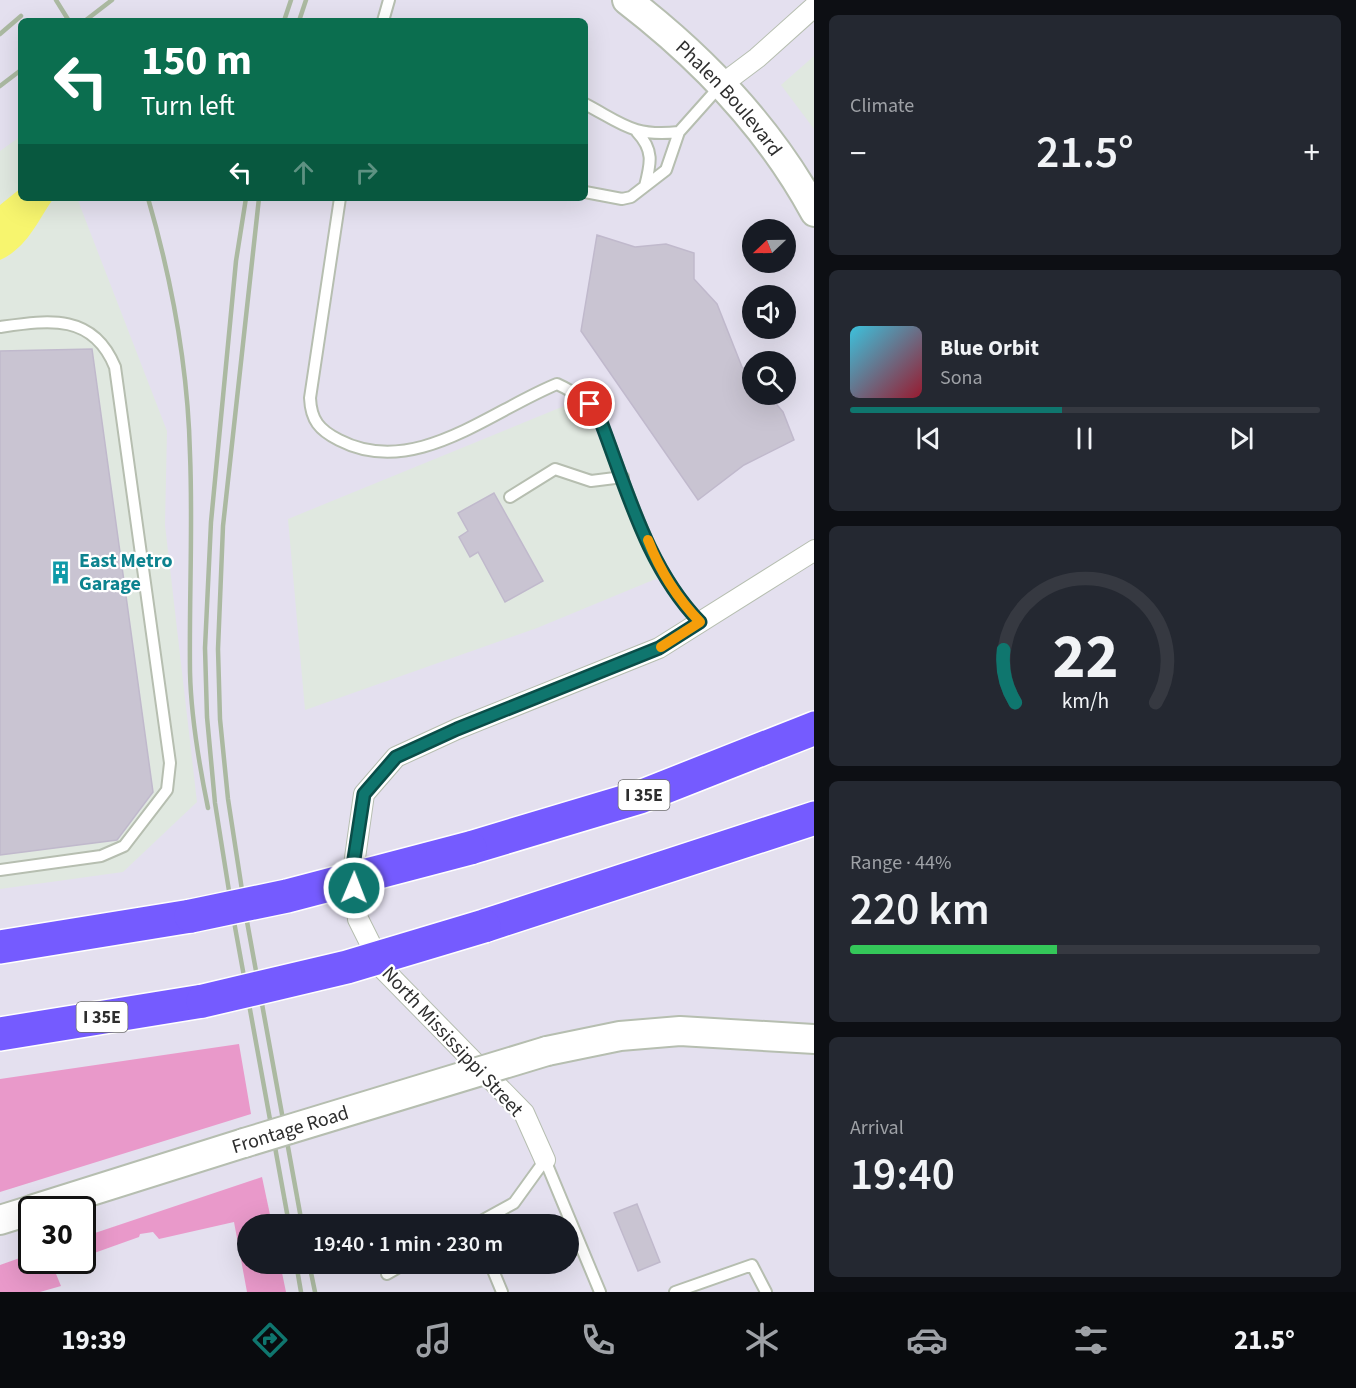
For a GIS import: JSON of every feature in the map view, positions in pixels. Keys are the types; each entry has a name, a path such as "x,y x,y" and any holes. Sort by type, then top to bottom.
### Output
{"highway":[{"name":"I 35E","path":"0,947 191,916 287,896 470,848 640,797 814,728"},
{"name":"I 35E","path":"0,1034 203,1001 347,968 484,926 814,818"}],"street":[{"name":"Phalen Boulevard","path":"627,0 689,54 720,85 781,156 814,212"},
{"path":"720,85 757,58 814,6"},
{"name":"North Mississippi Street","path":"545,1160 524,1113 383,969 358,919 352,872 364,794 396,757 457,729 659,648 814,550"},
{"name":"Frontage Road","path":"75,1196 547,1051 620,1036 680,1031 814,1038"},
{"name":"Frontage Road","path":"0,1220 18,1214"}],"lane":[{"path":"384,18 389,0"},
{"path":"588,193 622,199 631,197 666,170 678,132 693,119 720,85"},
{"path":"588,106 637,132 646,142 652,160 645,186"},
{"path":"637,132 655,134 678,132"},
{"path":"340,201 310,398 311,412 317,425 347,444 397,453 425,447 460,432 522,398 557,384 590,404 601,422 668,583 682,604 700,622"},
{"path":"0,327 45,320 92,332 107,347 115,367 170,763 167,790 124,846 101,856 0,870"},
{"path":"510,497 555,469 591,482 622,477"},
{"path":"494,1214 514,1203 545,1160"},
{"path":"545,1160 600,1292"},
{"path":"675,1292 752,1264 766,1292"},
{"path":"495,1274 502,1292"}],"shaded area":[{"path":"814,56 814,129 781,85"},
{"path":"18,138 18,201 78,201 167,431 165,525 197,802 123,872 0,889 0,151"},
{"path":"18,190 18,201 52,201 17,249 0,260 0,205"},
{"path":"569,404 579,406 594,427 658,578 537,628 305,710 288,519"},
{"path":"239,1044 251,1114 0,1192 0,1079"},
{"path":"262,1177 270,1214 237,1214 237,1238 234,1222 159,1239 153,1232 140,1234 139,1237 96,1252 96,1233"},
{"path":"18,1259 18,1274 56,1274 61,1286 40,1292 0,1292 0,1265"},
{"path":"244,1274 282,1274 286,1292 247,1292"}],"building":[{"path":"597,235 635,247 666,244 694,253 694,279 717,304 742,367 742,405 777,405 783,412 794,440 744,465 698,500 581,331"},
{"name":"East Metro Garage","path":"92,349 153,792 117,840 0,855 0,351"},
{"path":"494,493 543,581 505,602 478,552 470,557 459,537 468,531 458,513"},
{"path":"637,1204 660,1262 638,1271 614,1213"}],"railway":[{"path":"56,0 67,18"},
{"path":"89,18 112,0"},
{"path":"285,18 291,0"},
{"path":"300,18 306,0"},
{"path":"0,34 18,19"},
{"path":"0,86 18,72"},
{"path":"149,201 171,293 186,389 191,481 191,689 196,741 208,808"},
{"path":"246,201 236,261 211,522 205,648 207,717 215,803 233,916 287,1214"},
{"path":"259,201 223,526 218,649 220,719 228,799 246,916 300,1214"},
{"path":"298,1274 301,1292"},
{"path":"311,1274 315,1292"}],"slow traffic":[{"path":"648,540 668,583 682,604 700,622 661,647"}],"place":[{"name":"East Metro Garage","path":"61,572"}],"route":[{"path":"354,888 352,872 364,794 396,757 457,729 659,648 700,622 682,604 668,583 656,559 601,422 590,404"}]}
